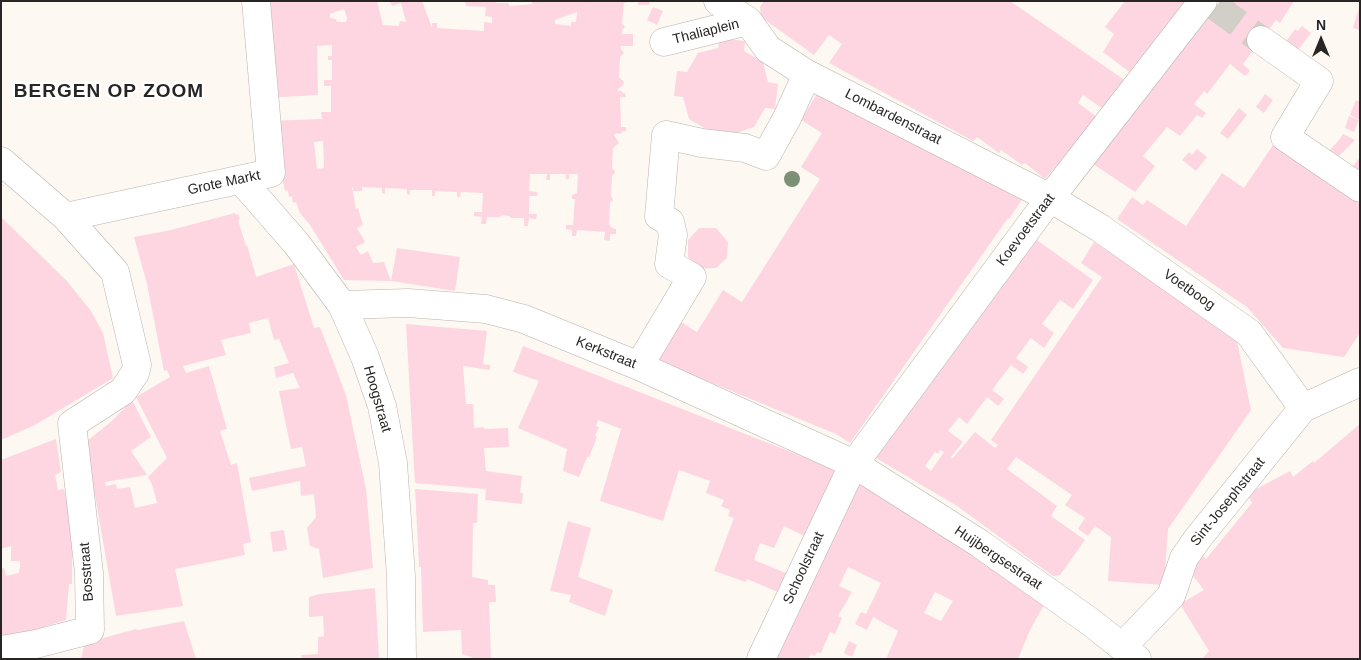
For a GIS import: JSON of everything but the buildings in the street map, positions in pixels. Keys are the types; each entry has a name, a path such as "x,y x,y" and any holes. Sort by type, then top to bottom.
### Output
{"street":[{"name":"Grote Markt","path":"66,217 271,173 256,1"},
{"path":"718,1 748,11"},
{"name":"Koevoetstraat","path":"850,471 1050,198 1209,3"},
{"name":"Thaliaplein","path":"664,42 748,11"},
{"name":"Lombardenstraat","path":"748,11 768,49 808,74 1050,198"},
{"path":"1261,40 1319,82 1285,137 1360,188"},
{"path":"639,366 692,277 669,264 673,235 670,222 659,216 666,135 702,143 745,148 766,156 808,74"},
{"path":"1,161 66,217"},
{"name":"Hoogstraat","path":"241,180 296,243 342,305 382,406 392,463 401,576 402,659"},
{"name":"Voetboog","path":"1050,198 1100,228 1250,333 1303,408"},
{"name":"Bosstraat","path":"1,650 36,644 90,630 89,573 72,424 123,391 138,365 116,272 66,217"},
{"name":"Kerkstraat","path":"342,305 408,303 486,309 524,319 639,366 850,471"},
{"name":"Sint-Josephstraat","path":"1130,653 1171,596 1184,558 1198,538 1303,408 1360,382"},
{"name":"Huijbergsestraat","path":"850,471 979,543 1092,623 1130,653"},
{"name":"Schoolstraat","path":"761,659 850,471"}],"tunnel":[{"path":"1216,7 1261,40"}],"district":[{"name":"BERGEN OP ZOOM","path":"109,92"}]}
